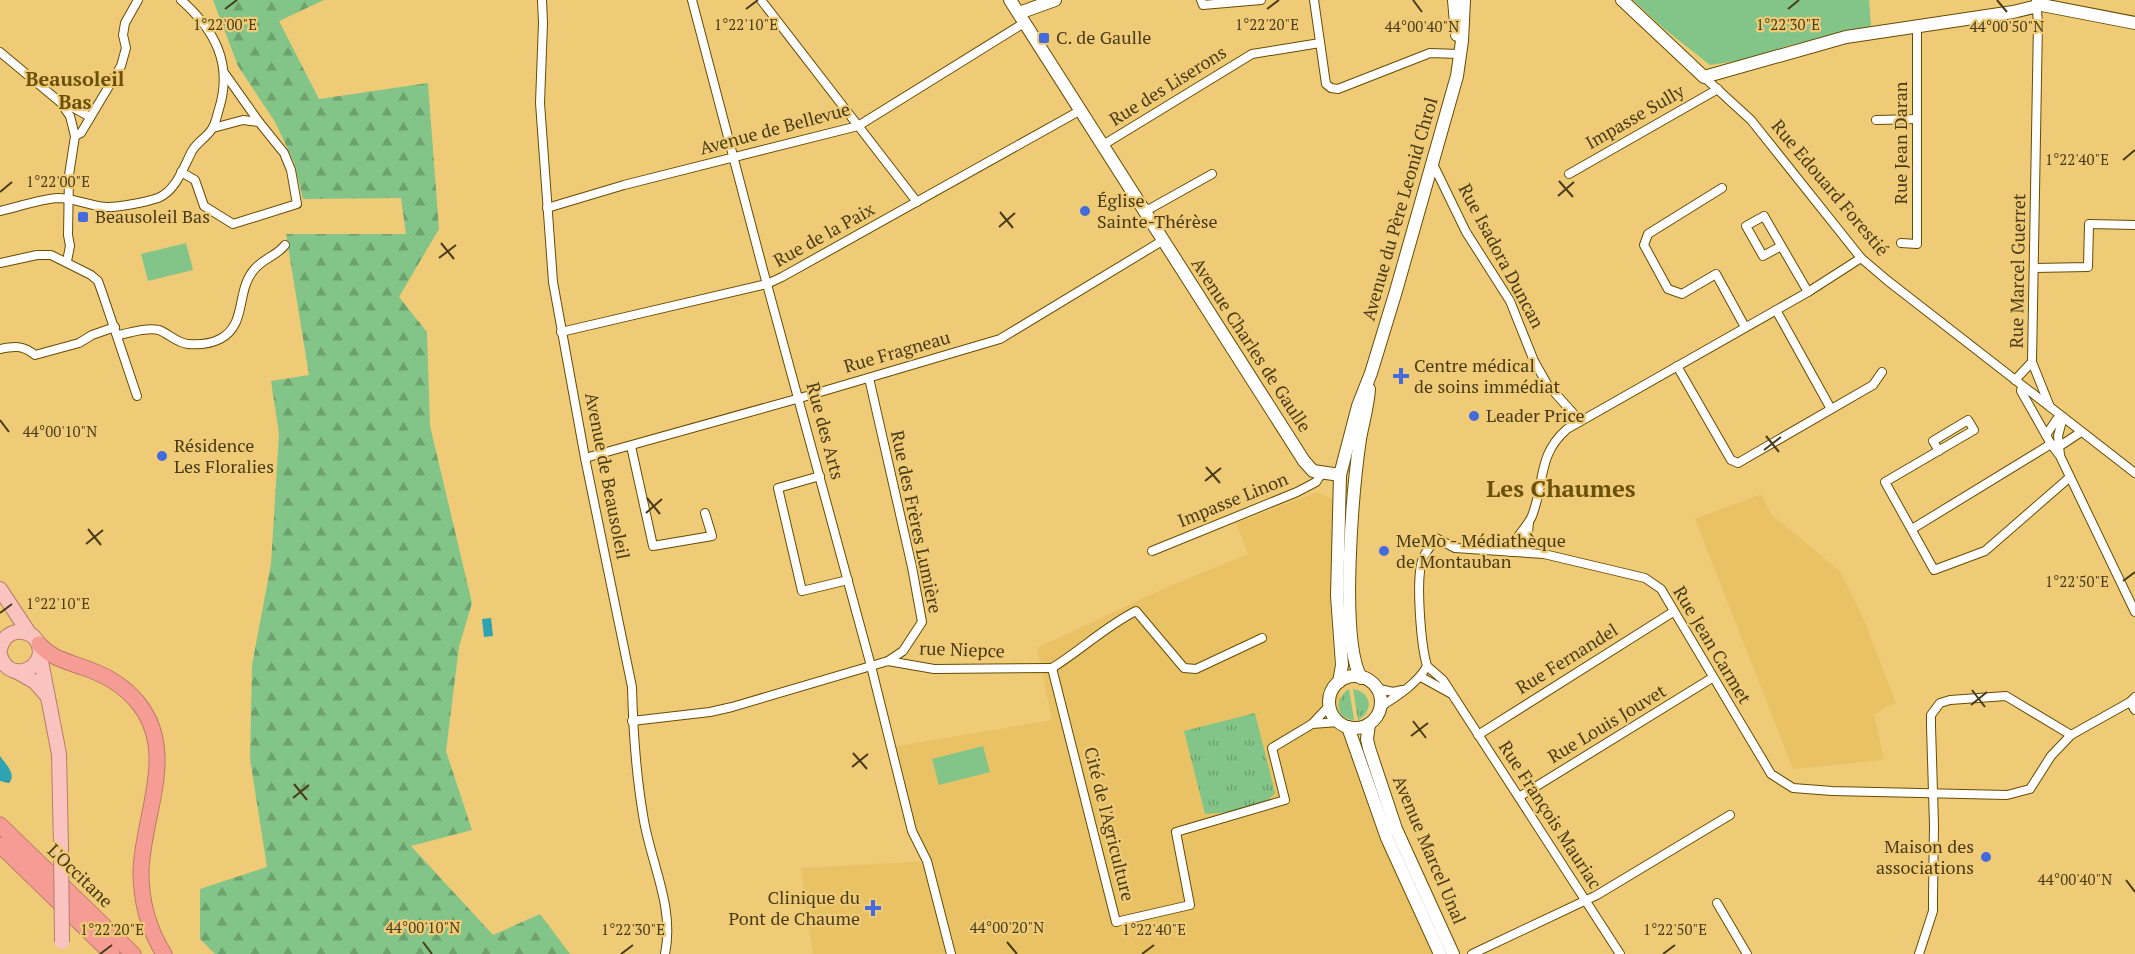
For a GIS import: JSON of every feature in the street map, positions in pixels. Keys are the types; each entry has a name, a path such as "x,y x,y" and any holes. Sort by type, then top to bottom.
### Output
{"highway":[{"path":"36,645 58,659 85,668 117,684 133,696 150,722 156,743 157,769 141,872 148,919 164,954"},
{"name":"L'Occitane","path":"0,825 133,954"},
{"name":"L'Occitane","path":"0,844 112,954"}],"main road":[{"name":"Avenue Charles de Gaulle","path":"1010,0 1304,461 1313,471 1322,473"},
{"path":"1022,18 1055,0"},
{"name":"Avenue du Père Leonid Chrol","path":"1454,0 1459,54"},
{"name":"Avenue du Père Leonid Chrol","path":"1340,475 1358,406 1371,373 1457,76 1464,0"},
{"name":"Rue Edouard Forestié","path":"1622,0 1704,77"},
{"path":"1704,77 1831,41 1917,27 2037,3 2135,22"},
{"name":"Avenue du Père Leonid Chrol","path":"1356,481 1360,438 1367,409 1371,373"},
{"path":"1322,473 1340,475 1346,478 1348,484 1346,551 1350,570"},
{"path":"1339,682 1342,665 1336,596 1340,475"},
{"path":"1356,481 1349,595 1353,659 1361,678"},
{"path":"3,594 36,645 59,754 62,948"},
{"path":"3,594 9,614 1,648 5,665 35,682 49,699"},
{"path":"1,648 14,632 36,645"},
{"path":"16,671 31,669 36,645"},
{"path":"1351,677 1361,678 1376,688 1380,696 1380,707 1369,724 1356,728 1343,724 1329,706 1330,693 1339,682 1351,677"},
{"name":"Avenue Marcel Unal","path":"1343,724 1387,838 1440,954"},
{"name":"Avenue Marcel Unal","path":"1369,724 1367,739 1369,748 1396,829 1453,954"}],"street":[{"path":"75,136 81,133 121,66 126,48 123,36 125,23 138,0"},
{"path":"181,0 198,17 211,35 219,51 225,74 223,97 213,129"},
{"name":"Avenue de Beausoleil","path":"542,0 540,103 553,282 585,458 632,687 632,721 643,817 669,926 665,954"},
{"name":"Rue des Arts","path":"692,0 871,666 912,831 930,870 951,954"},
{"path":"761,0 917,202"},
{"path":"1201,0 1203,5 1261,0"},
{"path":"1314,0 1326,84 1331,88 1338,89 1430,53 1459,54"},
{"name":"Rue Marcel Guerret","path":"2037,3 2034,366 2050,408"},
{"name":"Avenue de Bellevue","path":"547,208 624,185 858,126 1022,18"},
{"name":"Rue Jean Daran","path":"1901,243 1917,244 1917,27"},
{"name":"Rue des Liserons","path":"1103,146 1252,54 1320,43"},
{"path":"0,52 66,109 70,116 75,136 69,176 68,235 70,246 67,261"},
{"path":"225,74 284,153 291,170 297,204 296,215"},
{"name":"Rue Edouard Forestié","path":"1704,77 1751,120 1861,258 2135,473"},
{"name":"Impasse Sully","path":"1569,174 1718,89"},
{"path":"66,109 72,107 90,117"},
{"name":"Rue de la Paix","path":"561,332 767,284 1081,110"},
{"path":"1876,120 1917,119"},
{"path":"0,211 56,198 107,207 157,199 165,195 172,187 197,142 213,129 243,120 259,122"},
{"name":"Rue Isadora Duncan","path":"1433,164 1466,232 1510,301 1534,361 1547,384 1580,422"},
{"path":"181,172 195,180 204,206 233,224 297,204"},
{"path":"1144,212 1212,174"},
{"path":"1722,188 1648,234 1644,245 1668,289 1682,294 1716,274 1745,327"},
{"path":"1781,246 1763,256 1746,226 1764,216 1808,292"},
{"path":"2034,268 2088,267 2089,224 2135,225"},
{"name":"Rue Fragneau","path":"585,458 1000,339 1162,241"},
{"path":"0,349 22,347 34,355 79,343 92,335 149,329 159,331 183,343 200,345 214,342 224,337 236,323 245,285 253,270 285,245"},
{"path":"0,263 37,255 51,255 67,261 98,281 137,396"},
{"path":"1526,552 1529,522 1535,507 1546,454 1555,439 1628,393 1808,292 1861,258"},
{"path":"1776,310 1831,410"},
{"path":"1677,366 1731,459 1738,463 1873,385 1882,372"},
{"name":"Rue Marcel Guerret","path":"2015,380 2034,366"},
{"name":"Rue Marcel Guerret","path":"2022,386 2034,366"},
{"name":"Rue des Frères Lumière","path":"869,378 922,622 903,651 888,661"},
{"path":"2022,386 2021,391 2046,435 2055,445 2135,612"},
{"path":"2046,435 2057,419 2063,417"},
{"path":"2055,445 2063,417"},
{"path":"1939,451 1933,441 1968,420 1974,430 1939,451 1885,482 1934,570 1985,551 2070,477"},
{"path":"1912,529 2081,432"},
{"path":"631,446 653,546 712,536 705,513"},
{"path":"1347,448 1351,473 1356,481"},
{"name":"Impasse Linon","path":"1152,551 1297,492 1316,482 1322,473"},
{"path":"820,476 778,488 802,591 848,580"},
{"path":"1511,552 1522,528 1529,522"},
{"name":"Rue Jean Carmet","path":"1427,666 1423,650 1420,607 1422,560 1436,538 1455,548 1544,554 1645,578 1660,589 1771,774 1792,788 2007,795 2030,789 2051,756 2071,735"},
{"path":"1052,668 1073,655 1116,621 1136,611 1184,668 1196,669 1262,638"},
{"name":"Rue Fernandel","path":"1478,735 1673,612"},
{"name":"rue Niepce","path":"632,721 710,712 888,661 934,669 1052,668"},
{"path":"1380,707 1421,677 1427,666"},
{"name":"Rue François Mauriac","path":"1427,666 1443,680 1620,954"},
{"name":"Cité de l'Agriculture","path":"1052,668 1116,922 1190,905 1176,832 1286,800 1272,748 1312,724 1329,706"},
{"name":"Rue François Mauriac","path":"1421,677 1451,694"},
{"name":"Rue Louis Jouvet","path":"1519,797 1712,678"},
{"path":"1376,688 1393,692 1403,690"},
{"path":"1919,954 1933,911 1931,726 1933,711 1940,703 1950,700 2006,696 2071,735 2133,703"},
{"name":"Cité de l'Agriculture","path":"1312,724 1343,724"},
{"path":"1472,954 1586,900 1730,815"},
{"path":"1404,875 1445,954"},
{"path":"1717,903 1747,954"}],"shaded area":[{"path":"1318,492 1333,500 1330,606 1334,669 1353,752 1378,831 1433,954 813,954 801,868 927,861 912,831 891,747 1052,720 1037,648 1165,588 1248,554 1236,523"},
{"path":"1761,494 1771,514 1840,571 1864,620 1896,703 1874,714 1884,760 1793,769 1695,519"}],"green space":[{"path":"213,0 324,0 279,21 319,99 428,83 439,229 399,297 427,332 430,426 472,603 459,647 446,751 472,830 411,846 493,935 540,914 570,954 215,954 200,939 200,889 267,867 250,759 252,665 271,564 279,434 271,381 309,375 286,234 406,234 401,198 303,199 294,162 275,122 238,66"},
{"path":"1633,0 1869,0 1871,26 1787,46 1750,59 1710,65 1662,27"},
{"path":"186,243 193,270 148,281 141,254"},
{"path":"1349,689 1354,720 1343,716 1339,708 1341,698"},
{"path":"1353,689 1364,694 1369,702 1367,712 1358,720"},
{"path":"1255,713 1275,793 1262,803 1253,806 1205,814 1184,731"},
{"path":"983,746 990,772 939,785 932,759"}],"water":[{"path":"491,618 493,636 484,637 482,619"},
{"path":"0,756 12,776 9,783 0,781"}],"place":[{"name":"C. de Gaulle","path":"1044,38"},
{"name":"Église Sainte-Thérèse","path":"1085,211"},
{"name":"Beausoleil Bas","path":"83,217"},
{"name":"Centre médical de soins immédiat","path":"1401,376"},
{"name":"Leader Price","path":"1474,416"},
{"name":"Résidence Les Floralies","path":"162,456"},
{"name":"MeMo - Médiathèque de Montauban","path":"1384,551"},
{"name":"Maison des associations","path":"1986,857"},
{"name":"Clinique du Pont de Chaume","path":"873,908"}],"district":[{"name":"Beausoleil Bas","path":"75,90"},
{"name":"Les Chaumes","path":"1561,489"}]}
